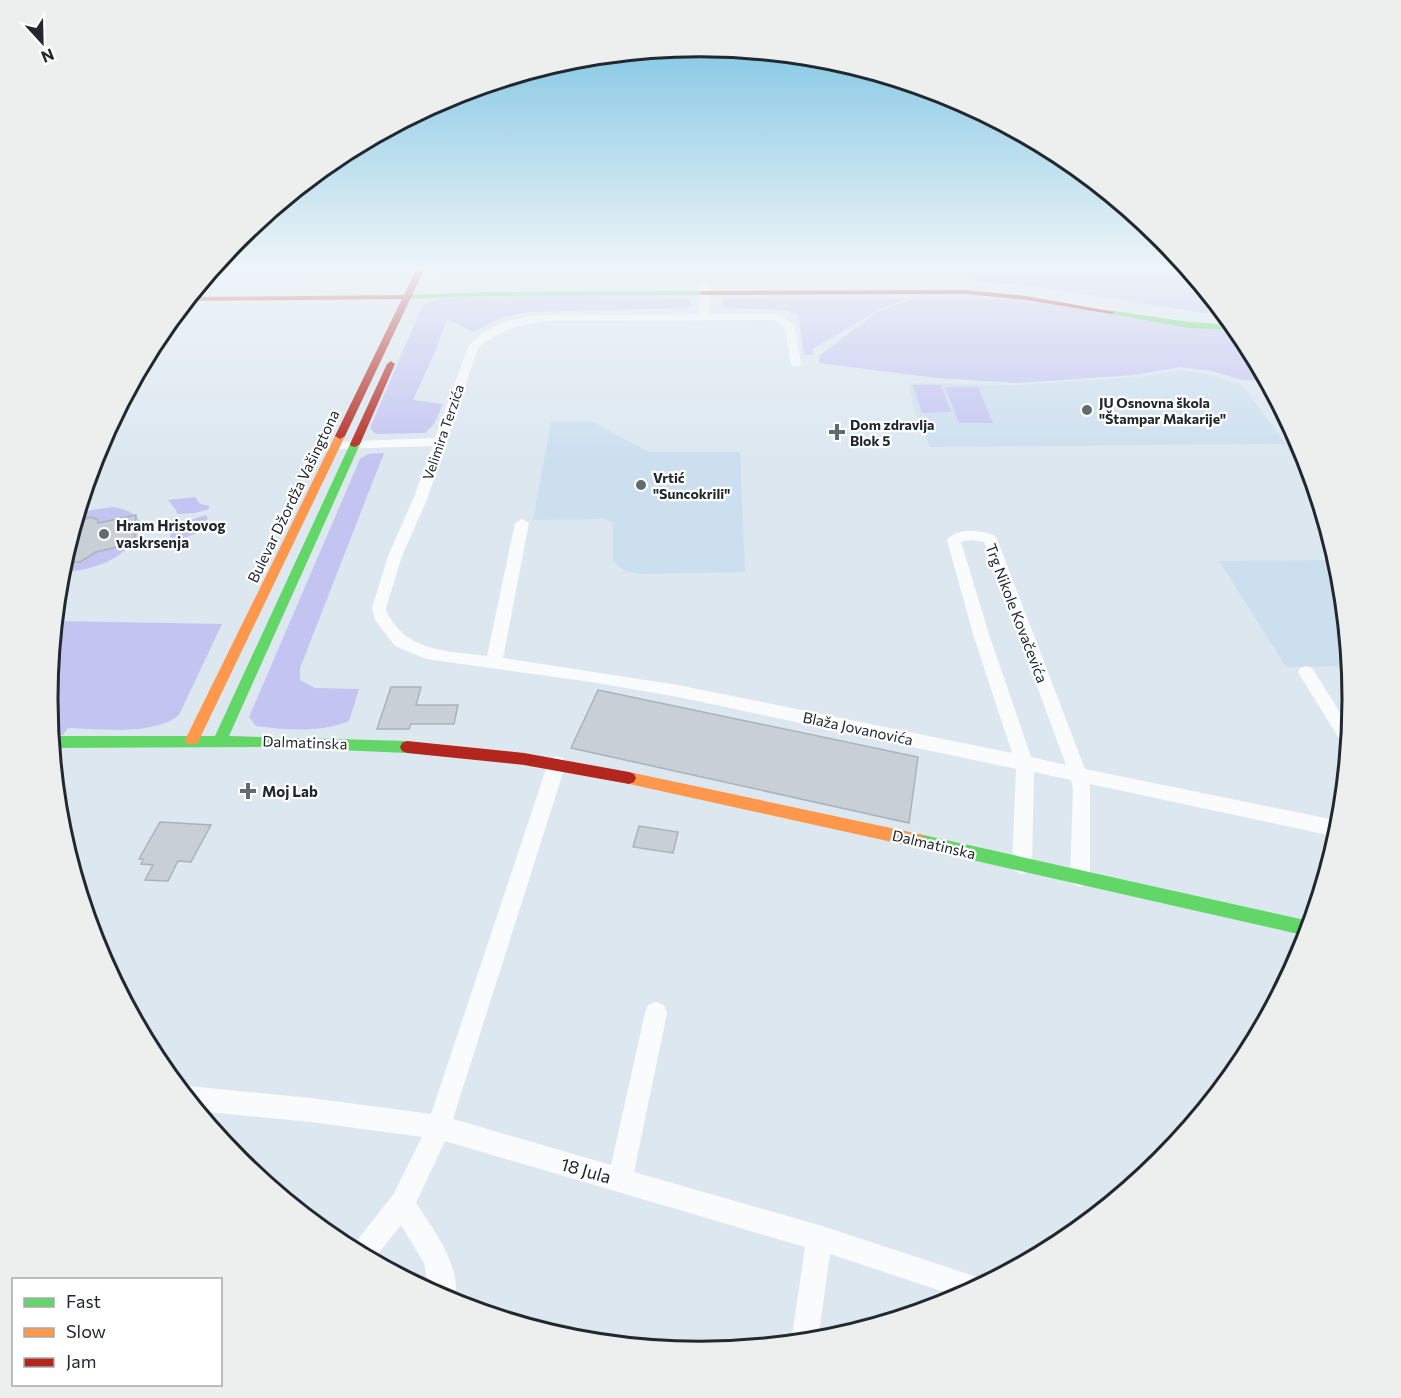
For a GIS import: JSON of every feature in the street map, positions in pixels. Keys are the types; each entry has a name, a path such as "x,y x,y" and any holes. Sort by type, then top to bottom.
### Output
{"main road":[{"name":"Bulevar Džordža Vašingtona","path":"192,740 336,445 396,331"},
{"name":"Bulevar Džordža Vašingtona","path":"404,336 405,331"},
{"path":"220,740 395,356"},
{"name":"Dalmatinska","path":"60,742 220,740 359,744 488,754 557,763 919,840 1300,927"}],"street":[{"name":"Velimira Terzića","path":"385,623 380,616 380,608 392,565 421,497 473,347 479,340 493,331"},
{"name":"Velimira Terzića","path":"791,331 796,364"},
{"path":"336,445 439,442"},
{"path":"494,662 522,524"},
{"name":"Trg Nikole Kovačevića","path":"1024,763 981,634 954,538 984,536 990,539 1078,773"},
{"name":"Blaža Jovanovića","path":"385,623 400,642 411,649 426,653 678,691 1329,827"},
{"path":"1306,672 1341,728"},
{"path":"367,1247 402,1204 439,1127 557,763"},
{"path":"1022,865 1026,779 1024,763"},
{"path":"1078,773 1082,789 1080,878"},
{"path":"620,1180 656,1013"},
{"name":"18 Jula","path":"199,1099 311,1110 439,1127 819,1238 962,1285"},
{"path":"402,1204 432,1249 439,1267 441,1286"},
{"path":"805,1332 819,1238"}],"shaded area":[{"path":"411,331 443,331 413,400 443,404 434,424 425,433 376,434 370,428"},
{"path":"800,331 843,331 813,349 813,355 804,355"},
{"path":"851,331 1226,331 1257,381 1242,380 1212,371 1179,367 1135,375 1017,383 936,378 819,363 820,355"},
{"name":"JU Osnovna škola \"Štampar Makarije\"","path":"1182,370 1207,374 1241,384 1286,444 930,447 915,412 909,383 1017,385 1137,377"},
{"path":"913,385 941,385 951,412 922,413"},
{"path":"945,387 978,387 993,423 959,423"},
{"name":"Vrtić \"Suncokrili\"","path":"551,422 592,422 649,452 740,452 745,572 641,574 629,572 620,568 613,561 611,522 605,519 533,520"},
{"path":"384,453 300,668 300,680 315,688 359,689 349,721 315,729 256,726 249,717 360,459 368,454"},
{"path":"195,497 200,504 209,506 209,509 177,514 168,500"},
{"name":"Hram Hristovog vaskrsenja","path":"112,507 127,511 136,516 140,524 140,532 128,548 118,556 96,566 72,571 80,533 87,511"},
{"path":"206,515 208,519 200,525 195,534 166,544 176,525"},
{"path":"1327,560 1337,615 1341,666 1286,667 1219,561"},
{"path":"63,621 222,624 179,715 168,722 141,729 68,728 63,735 60,735 58,699"}],"building":[{"name":"Hram Hristovog vaskrsenja","path":"136,515 134,543 96,552 80,562 74,562 85,519 91,517 98,520 98,523"},
{"path":"391,687 421,687 416,705 458,705 454,724 411,724 409,729 377,729"},
{"path":"598,690 918,757 909,823 571,748"},
{"path":"160,822 211,825 191,862 178,861 168,881 145,880 153,865 141,864 143,859 139,859"},
{"path":"639,826 678,832 673,853 633,847"}],"traffic: fast":[{"path":"220,740 355,444"},
{"path":"60,742 270,741 407,747"},
{"path":"919,841 1300,927"}],"traffic: slow":[{"path":"192,740 340,436"},
{"path":"629,778 919,841"}],"traffic: jam":[{"path":"340,436 391,331"},
{"path":"355,444 391,364"},
{"path":"407,747 524,759 629,778"}],"place":[{"name":"JU Osnovna škola \"Štampar Makarije\"","path":"1087,410"},
{"name":"Dom zdravlja Blok 5","path":"837,432"},
{"name":"Vrtić \"Suncokrili\"","path":"641,485"},
{"name":"Hram Hristovog vaskrsenja","path":"104,534"},
{"name":"Moj Lab","path":"248,791"}]}
